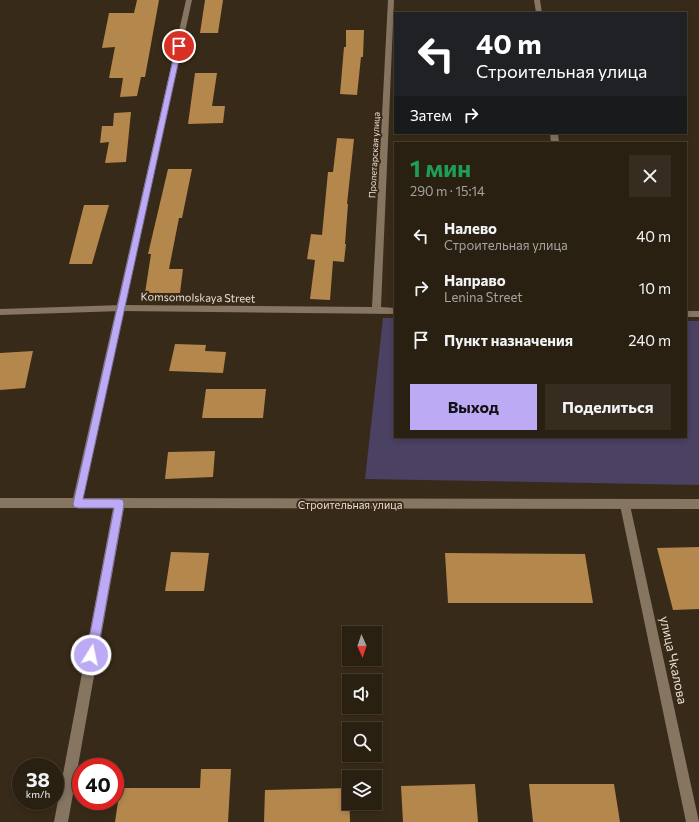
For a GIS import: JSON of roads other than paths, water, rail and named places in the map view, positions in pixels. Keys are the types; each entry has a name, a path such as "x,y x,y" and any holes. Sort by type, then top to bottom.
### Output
{"street":[{"path":"78,504 189,0"},
{"name":"Пролетарская улица","path":"376,311 391,0"},
{"path":"537,0 539,12"},
{"name":"Komsomolskaya Street","path":"0,312 122,308 394,311"},
{"path":"687,314 699,314"},
{"name":"Строительная улица","path":"0,503 699,504"},
{"path":"60,822 119,504"},
{"name":"улица Чкалова","path":"625,505 693,822"}]}
